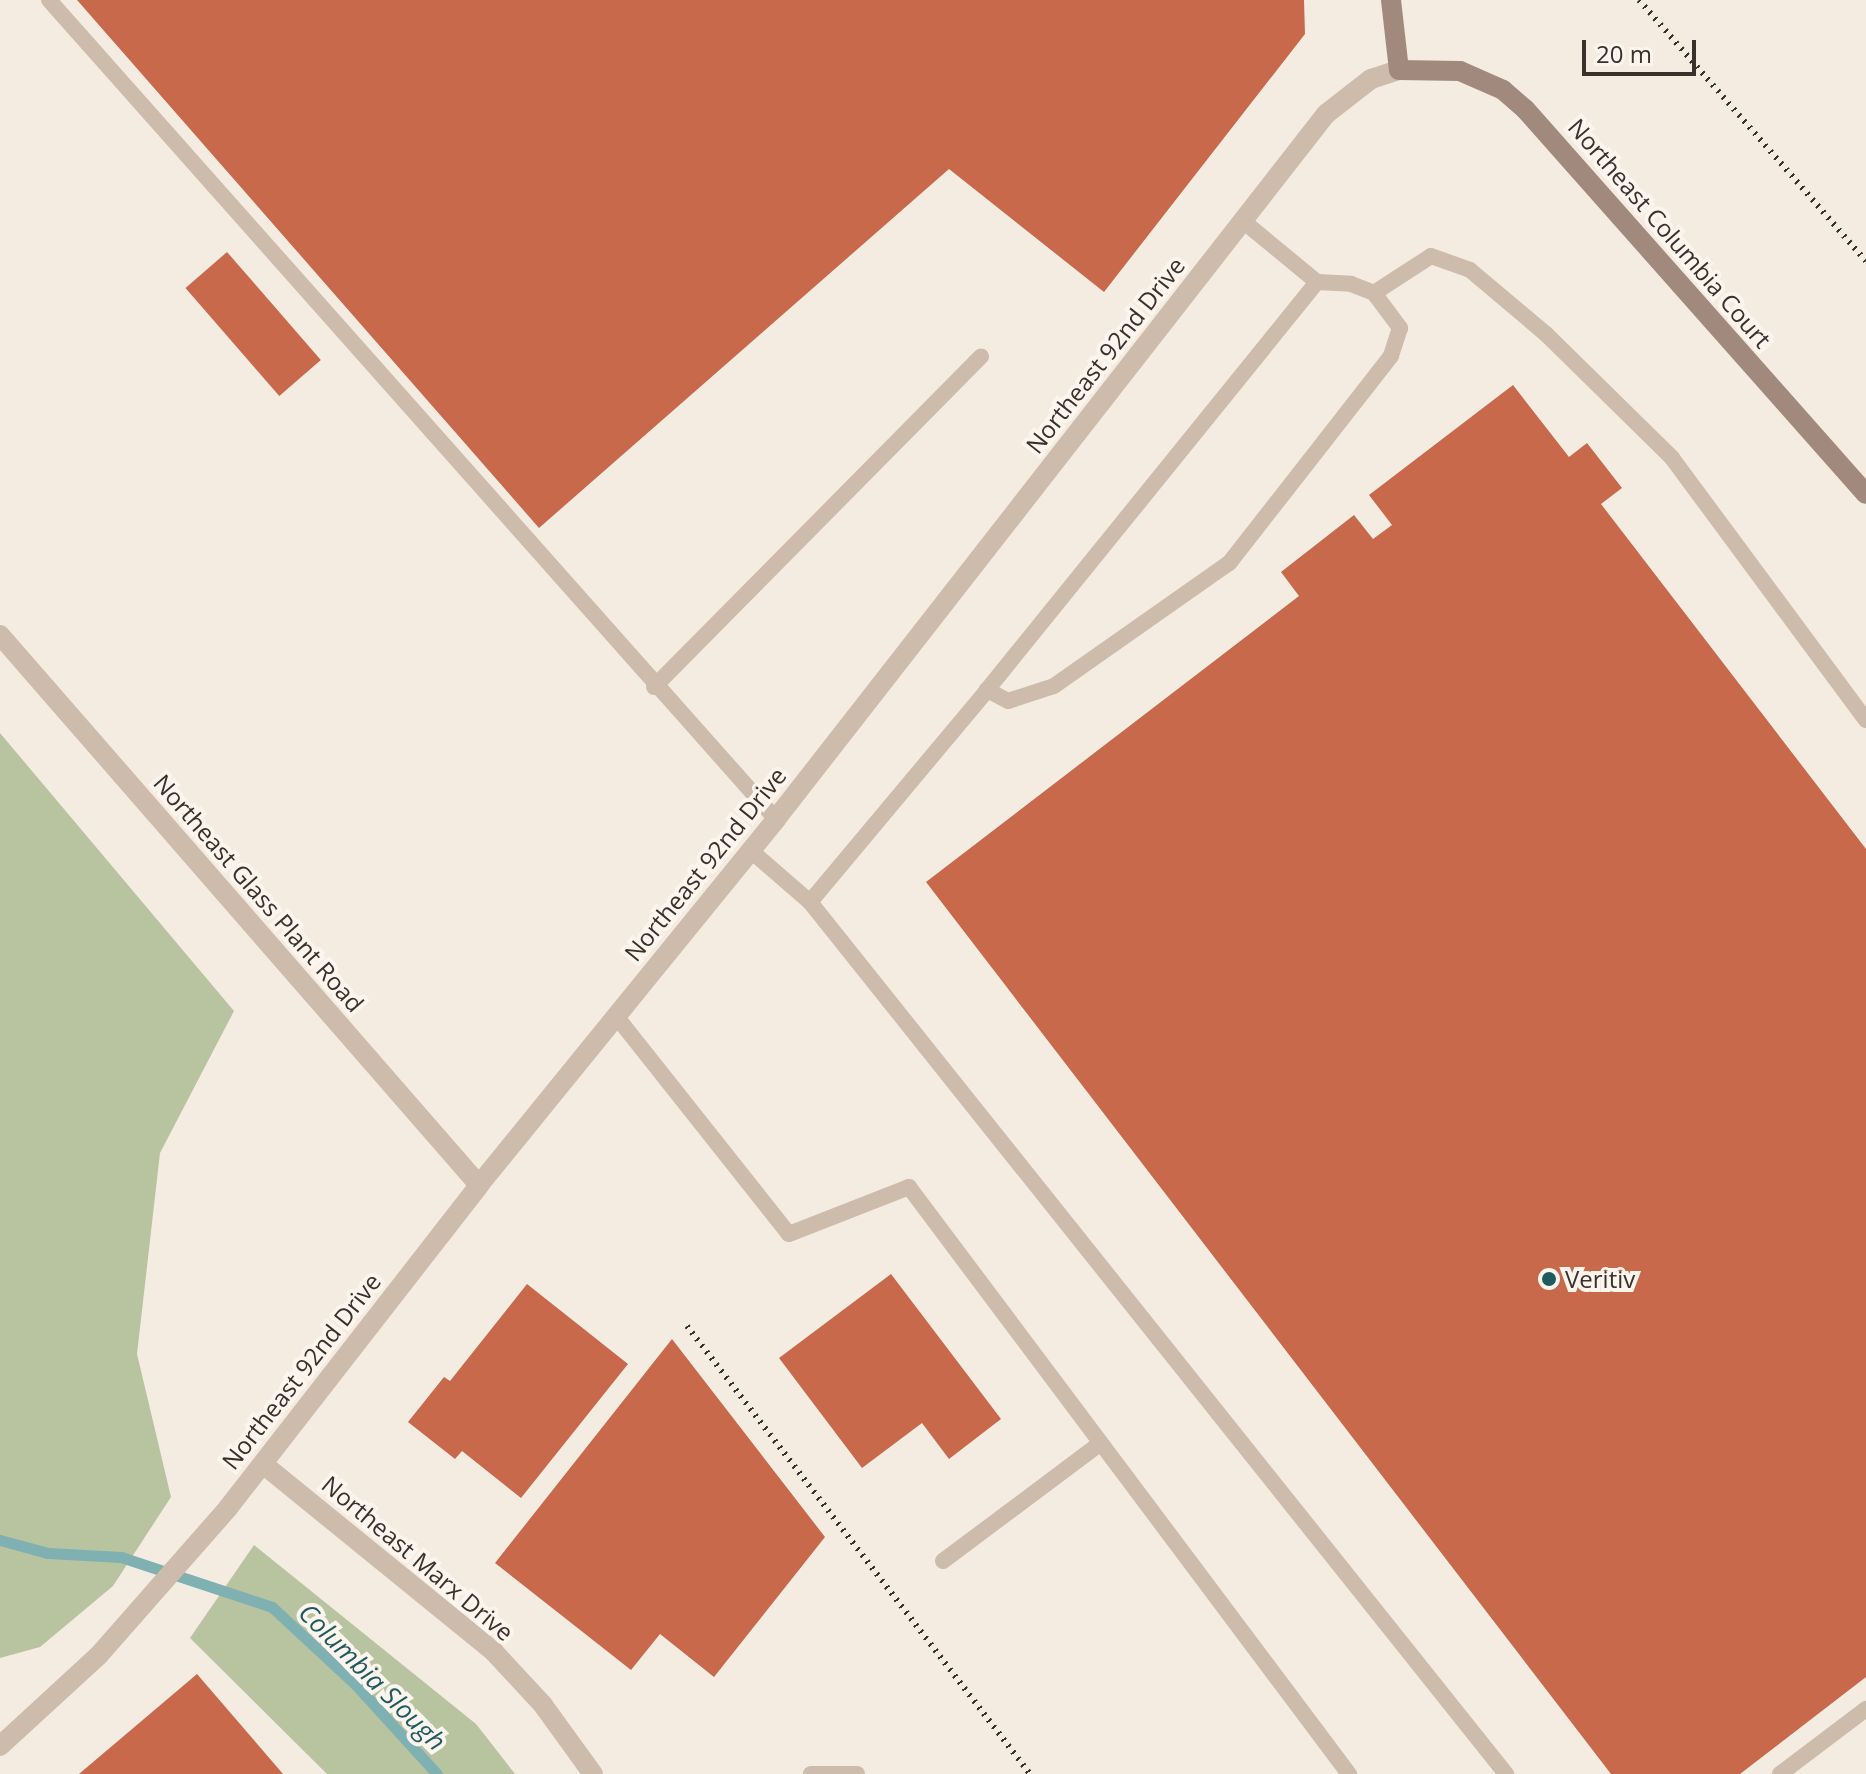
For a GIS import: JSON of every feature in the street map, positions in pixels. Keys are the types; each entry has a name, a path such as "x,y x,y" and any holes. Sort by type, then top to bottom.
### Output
{"street":[{"path":"1391,0 1399,70"},
{"name":"Northeast 92nd Drive","path":"0,1746 53,1700 141,1609 228,1508 479,1185 776,819 1326,114 1371,79 1399,70"},
{"name":"Northeast Columbia Court","path":"1399,70 1460,71 1503,90 1525,109 1866,494"},
{"name":"Northeast Glass Plant Road","path":"0,635 479,1185"},
{"name":"Northeast Marx Drive","path":"263,1464 494,1652 543,1705 593,1774"}],"lane":[{"path":"49,0 654,687 776,819"},
{"path":"987,690 1008,701 1054,686 1229,563 1391,356 1400,328 1374,293 1351,284 1317,282 1243,221"},
{"path":"1374,293 1431,256 1470,270 1546,334 1672,458 1866,720"},
{"path":"810,902 987,690 1317,282"},
{"path":"654,687 981,356"},
{"path":"750,850 810,902 1506,1774"},
{"path":"616,1016 789,1234 909,1187 1349,1774"},
{"path":"943,1561 1101,1443"},
{"path":"1780,1774 1866,1709"},
{"path":"811,1774 857,1774"}],"green space":[{"path":"0,733 234,1011 160,1153 137,1354 171,1497 113,1586 40,1647 0,1658"},
{"path":"254,1545 476,1724 515,1774 327,1774 190,1638"}],"building":[{"path":"77,0 1304,0 1305,34 1104,292 949,169 539,528"},
{"path":"227,252 321,360 279,396 185,288"},
{"name":"Veritiv","path":"1513,385 1569,457 1587,443 1622,488 1601,504 1866,849 1866,1677 1740,1774 1611,1774 926,882 1299,596 1281,572 1354,515 1373,539 1392,525 1369,495"},
{"path":"891,1274 1001,1419 949,1459 922,1423 862,1468 779,1358"},
{"path":"527,1284 628,1364 521,1498 462,1451 455,1459 408,1422 444,1377 450,1381"},
{"path":"672,1339 825,1537 714,1677 660,1634 631,1670 495,1563"},
{"path":"197,1674 283,1774 79,1774"}],"waterway":[{"name":"Columbia Slough","path":"0,1540 48,1553 121,1557 272,1607 356,1685 437,1774"}],"railway":[{"path":"1639,0 1866,261"},
{"path":"687,1326 1030,1774"}],"place":[{"name":"Veritiv","path":"1549,1279"}]}
